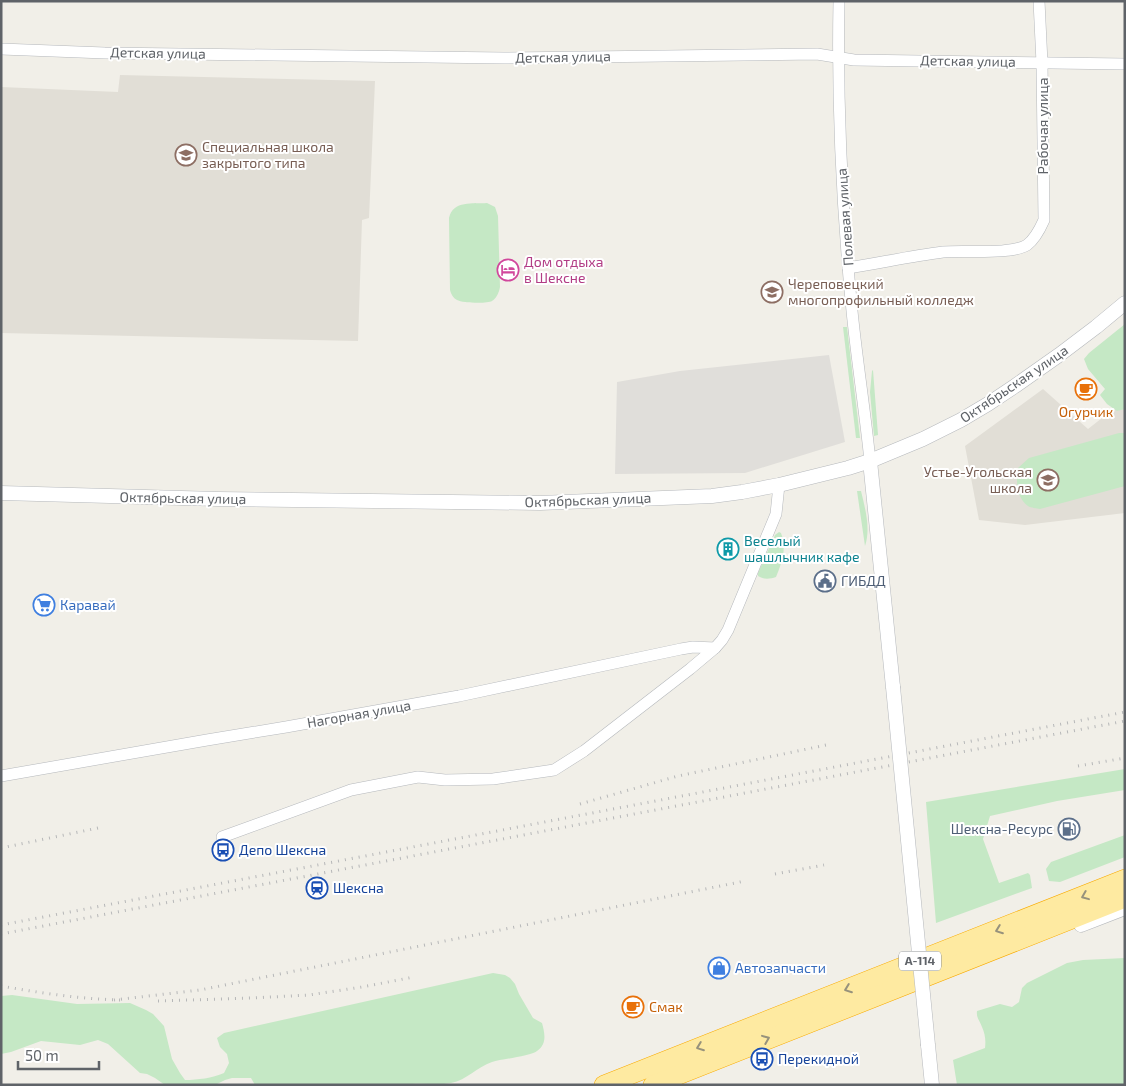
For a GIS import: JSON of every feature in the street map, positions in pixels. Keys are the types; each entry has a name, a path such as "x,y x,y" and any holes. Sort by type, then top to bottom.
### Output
{"highway":[{"name":"А-114","path":"604,1085 1125,879"},
{"name":"А-114","path":"653,1085 1125,898"}],"street":[{"name":"Полевая улица","path":"839,1 839,112 848,268 870,461"},
{"name":"Рабочая улица","path":"848,268 945,252 1015,249 1027,245 1040,230 1044,220 1040,1"},
{"name":"Детская улица","path":"1,49 106,53 504,58 817,54 854,60 1125,64"},
{"name":"Октябрьская улица","path":"1,493 218,499 540,503 712,496 779,486 870,461 962,420 1059,355 1125,303"},
{"path":"870,461 932,1085"},
{"path":"222,837 351,790 418,777 444,780 492,779 554,770 584,751 715,648 722,640 728,630 776,514 779,486"},
{"name":"Нагорная улица","path":"1,776 286,728 460,696 681,649 693,647 715,648"},
{"path":"961,962 1047,938 1125,908"}],"shaded area":[{"name":"Специальная школа закрытого типа","path":"120,75 375,81 369,218 362,220 358,341 1,333 1,87 118,92"},
{"path":"829,355 845,442 745,473 615,474 617,382 680,371"},
{"name":"Устье-Угольская школа","path":"1043,389 1088,429 1125,400 1125,513 1025,525 979,520 965,446"}],"green space":[{"path":"487,203 495,207 498,216 500,287 498,295 489,302 474,303 460,301 453,297 450,290 449,218 455,208 464,204"},
{"path":"1125,324 1125,409 1117,411 1107,404 1100,395 1105,389 1088,369 1084,359"},
{"path":"843,327 847,327 860,438 856,438"},
{"path":"873,370 878,435 874,436 870,392"},
{"path":"1119,433 1125,433 1125,486 1040,509 1028,506 1021,498 1017,483 1018,468 1029,458"},
{"path":"857,491 861,491 867,518 865,546"},
{"path":"779,532 783,539 784,550 776,577 767,579 760,577 758,573 775,535"},
{"path":"1125,769 1125,790 1057,801 990,816 983,839 999,883 1028,873 1032,888 936,923 926,802"},
{"path":"1125,835 1125,857 1060,882 1049,881 1046,869 1051,862"},
{"path":"1125,958 1125,1085 957,1085 953,1060 985,1048 985,1035 977,1011 1000,1004 1012,1007 1019,1002 1022,988 1027,983 1067,963 1083,960"},
{"path":"493,973 505,975 515,984 533,1018 542,1023 544,1042 534,1053 492,1062 451,1083 405,1085 255,1085 251,1078 232,1078 215,1085 165,1085 147,1074 140,1073 108,1044 98,1040 80,1045 41,1041 1,1054 1,996 12,995 77,1004 130,1003 146,1010 153,1014 164,1026 172,1059 185,1080 190,1080 224,1073 229,1063 227,1054 220,1047 217,1038 224,1033"}],"railway":[{"path":"1,925 1125,712"},
{"path":"1,934 1125,721"},
{"path":"580,804 678,776 831,744"},
{"path":"1078,766 1125,758"},
{"path":"1,848 103,827"},
{"path":"775,874 824,865"},
{"path":"114,1000 200,990 745,881"},
{"path":"158,1001 309,995 414,977"},
{"path":"1,986 61,995 121,1000"}],"place":[{"name":"Специальная школа закрытого типа","path":"186,155"},
{"name":"Дом отдыха в Шекснe","path":"508,270"},
{"name":"Череповецкий многопрофильный колледж","path":"772,292"},
{"name":"Огурчик","path":"1086,389"},
{"name":"Устье-Угольская школа","path":"1048,480"},
{"name":"Веселый шашлычник кафе","path":"728,549"},
{"name":"ГИБДД","path":"825,581"},
{"name":"Каравай","path":"44,605"},
{"name":"Шексна-Ресурс","path":"1069,829"},
{"name":"Депо Шексна","path":"223,850"},
{"name":"Шексна","path":"317,888"},
{"name":"Автозапчасти","path":"719,968"},
{"name":"Смак","path":"633,1007"},
{"name":"Перекидной","path":"762,1059"}]}
